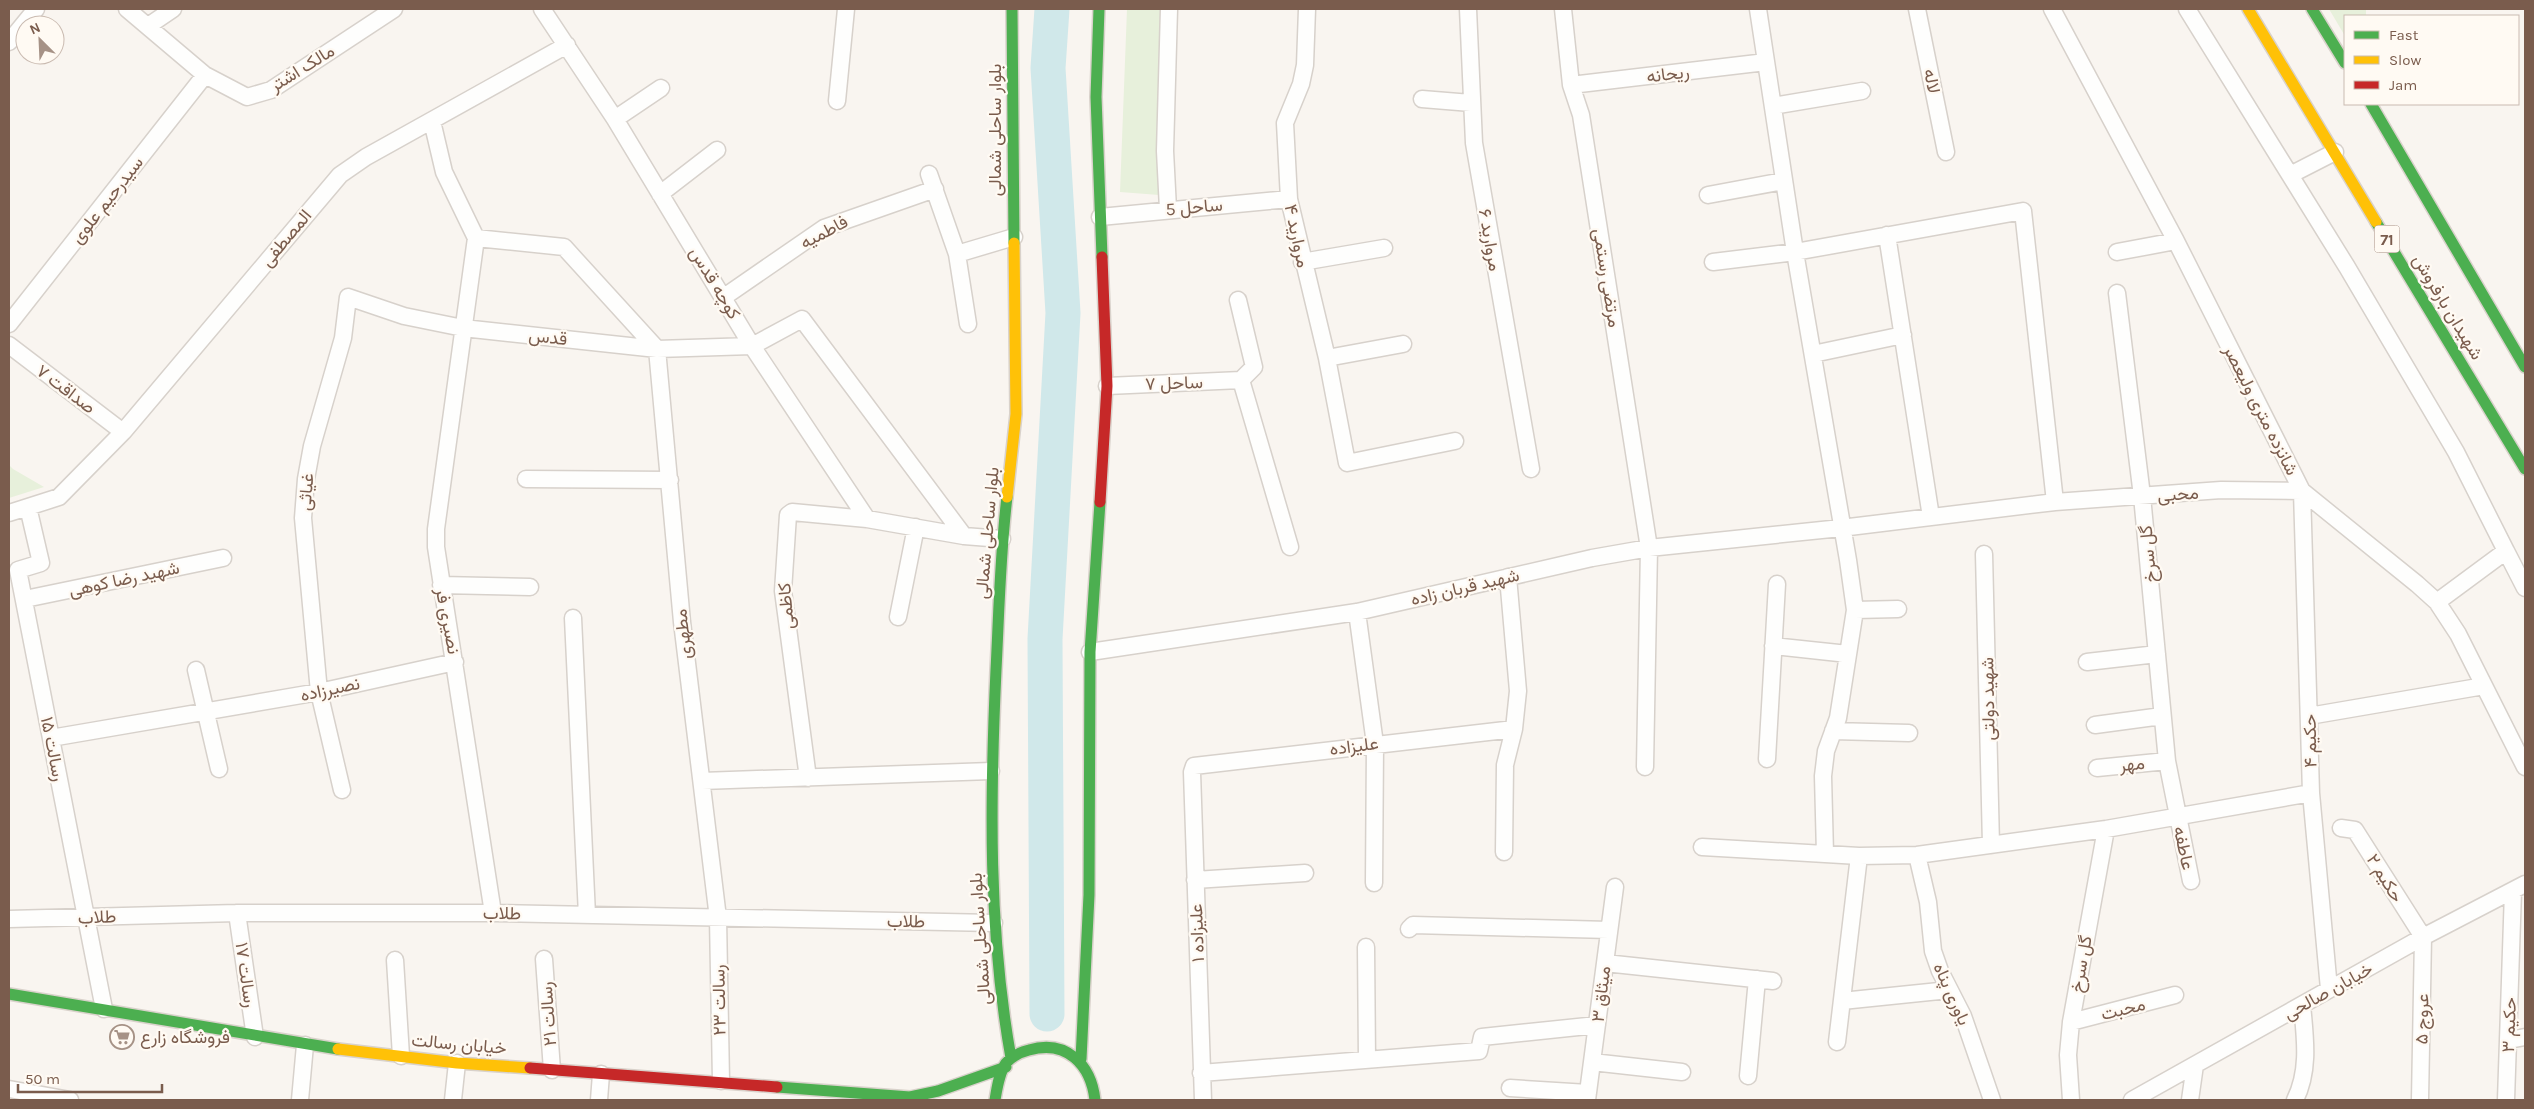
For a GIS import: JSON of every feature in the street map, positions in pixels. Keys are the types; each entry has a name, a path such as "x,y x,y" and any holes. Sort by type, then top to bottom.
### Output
{"main road":[{"name":"بلوار ساحلی شمالی","path":"1008,1063 994,923 991,771 1002,539 1016,414 1012,9"},
{"path":"1095,1100 1091,1078 1081,1059 1089,896 1090,652 1107,386 1096,98 1099,9"},
{"name":"شهیدان بارفروش","path":"2248,9 2525,469"},
{"path":"2312,9 2344,61"},
{"name":"شهیدان بارفروش","path":"2372,105 2525,367"},
{"name":"خیابان رسالت","path":"9,994 305,1045 456,1064 721,1082 798,1094 910,1097 923,1100"},
{"name":"خیابان رسالت","path":"910,1097 938,1091 1008,1063 1028,1050 1054,1047 1068,1050 1081,1059"},
{"path":"995,1100 997,1082 1008,1063"}],"street":[{"path":"9,42 36,9"},
{"name":"مالک اشتر","path":"128,9 205,75 247,97 271,90 394,9"},
{"path":"148,26 173,9"},
{"name":"کوچه قدس","path":"542,9 615,119 752,346 868,519"},
{"path":"837,101 846,9"},
{"path":"1168,209 1165,151 1169,9"},
{"name":"مروارید ۴","path":"1307,9 1305,65 1301,84 1285,123 1289,199 1302,262 1327,358 1347,463 1455,441"},
{"name":"مروارید ۶","path":"1468,9 1471,103 1481,188 1531,469"},
{"name":"مرتضی رستمی","path":"1563,9 1571,85 1581,115 1649,548 1645,767"},
{"path":"1758,9 1795,252 1855,610 1838,718 1826,751 1822,776 1825,854"},
{"name":"لاله","path":"1918,9 1946,152"},
{"name":"شانزده متری ولیعصر","path":"2052,9 2176,241 2302,491 2417,584 2436,602 2458,634 2525,767"},
{"path":"2187,9 2290,175 2456,452 2525,588"},
{"name":"المصطفی","path":"28,507 59,497 123,432 340,174 366,157 567,45"},
{"name":"ریحانه","path":"1571,85 1766,62"},
{"name":"سیدرحیم علوی","path":"9,324 205,75"},
{"path":"615,119 661,88"},
{"path":"1773,106 1862,91"},
{"path":"1422,99 1471,103"},
{"path":"432,121 444,172 476,238 564,247 657,349"},
{"path":"660,194 718,150"},
{"path":"2290,175 2335,152"},
{"path":"1708,195 1784,181"},
{"name":"فاطمیه","path":"724,297 824,228 932,182 957,254"},
{"name":"ساحل 5","path":"1100,217 1168,209 1289,199"},
{"path":"1712,262 1795,252 2023,211 2055,502"},
{"path":"1888,235 1931,517"},
{"path":"968,324 957,254 1014,237"},
{"name":"نصیری فر","path":"476,238 436,529 441,585 455,662 493,913"},
{"path":"2117,252 2176,241"},
{"path":"1302,262 1384,248"},
{"name":"گل سرخ","path":"2117,293 2142,496 2167,761 2176,816"},
{"name":"قدس","path":"348,297 404,316 463,328 657,349 752,346"},
{"name":"غیاثی","path":"342,790 319,692 305,557 304,501 312,446 343,338 348,297"},
{"path":"1238,300 1254,367 1241,380 1290,547"},
{"path":"752,346 802,319 964,536"},
{"path":"1813,354 1903,335"},
{"path":"1327,358 1403,344"},
{"name":"صداقت ۷","path":"9,345 123,432"},
{"name":"مطهری","path":"657,349 682,622 718,918"},
{"name":"ساحل ۷","path":"1107,386 1241,380"},
{"path":"526,479 670,480"},
{"name":"محبی","path":"1931,517 2055,502 2221,490 2302,491"},
{"name":"حکیم ۴","path":"2302,491 2311,793 2329,989"},
{"path":"9,513 28,507"},
{"name":"رسالت ۱۵","path":"28,507 41,563 18,570 104,1009"},
{"name":"کاظمی","path":"808,778 783,591 786,520 788,514 792,512 868,519"},
{"name":"شهید قربان زاده","path":"1090,652 1357,612 1592,558 1649,548 1931,517"},
{"path":"868,519 964,536 1002,539"},
{"path":"898,617 916,527"},
{"path":"2436,602 2506,551"},
{"name":"شهید دولتی","path":"1984,554 1992,845"},
{"name":"شهید رضا کوهی","path":"24,599 223,558"},
{"path":"1504,852 1505,765 1514,729 1518,691 1508,577"},
{"path":"1767,759 1777,584"},
{"path":"441,585 530,586"},
{"path":"1855,610 1898,609"},
{"path":"1357,612 1375,744 1374,883"},
{"path":"572,618 587,915"},
{"path":"1773,646 1848,654"},
{"path":"2087,662 2157,654"},
{"name":"نصیرزاده","path":"51,738 319,692 455,662"},
{"path":"196,670 219,769"},
{"path":"2309,716 2484,686"},
{"path":"2096,725 2162,716"},
{"name":"علیزاده","path":"1194,766 1514,729"},
{"path":"1833,731 1909,733"},
{"name":"مهر","path":"2097,768 2167,761"},
{"name":"علیزاده ۱","path":"1194,766 1192,772 1202,1100"},
{"path":"702,781 991,771"},
{"path":"1702,847 1859,856 1917,855 2106,828 2311,793"},
{"name":"عاطفه","path":"2176,816 2191,881"},
{"name":"گل سرخ","path":"2071,1100 2068,1055 2071,1022 2106,828"},
{"name":"حکیم ۲","path":"2341,828 2356,830 2423,938"},
{"name":"یاوری پناه","path":"1917,855 1928,902 1933,951 1949,990 1964,1016 1992,1100"},
{"path":"1837,1042 1859,856"},
{"path":"1195,880 1305,873"},
{"name":"میثاق ۳","path":"1588,1097 1615,887"},
{"name":"خیابان صالحی","path":"2132,1100 2329,989 2519,887"},
{"name":"حکیم ۳","path":"2506,1100 2508,1040 2519,887"},
{"name":"طلاب","path":"9,919 237,913 493,913 994,923"},
{"name":"رسالت ۱۷","path":"237,913 255,1036"},
{"name":"رسالت ۲۳","path":"718,918 721,1082"},
{"path":"1409,928 1413,925 1610,930"},
{"name":"عروج ۵","path":"2420,1100 2423,938"},
{"path":"1366,947 1367,1060"},
{"name":"رسالت ۲۱","path":"544,959 552,1070"},
{"path":"395,960 401,1056"},
{"path":"1605,963 1765,980 1748,1076"},
{"path":"1842,1001 1949,990"},
{"name":"محبت","path":"2071,1022 2175,995"},
{"path":"2294,1100 2301,1087 2306,1053 2302,1005"},
{"path":"1201,1072 1479,1051 1482,1038 1597,1025"},
{"path":"2508,1040 2525,1037"},
{"path":"300,1100 305,1045"},
{"path":"1592,1062 1682,1072"},
{"path":"453,1100 456,1064"},
{"path":"2190,1100 2194,1065"},
{"path":"598,1100 601,1074"},
{"path":"1510,1088 1588,1097"},
{"path":"9,1089 70,1100"}],"green space":[{"path":"1127,9 1165,9 1159,195 1120,192"},
{"path":"2329,9 2366,9 2366,15 2344,15 2344,34"},
{"path":"9,465 13,469 44,487 9,498"}],"waterway":[{"path":"1047,1014 1045,639 1063,313 1048,68 1052,9"}],"traffic: fast":[{"path":"1012,9 1014,243"},
{"path":"1099,9 1096,97 1102,257"},
{"path":"2312,9 2344,61"},
{"path":"2372,105 2525,367"},
{"path":"2376,222 2525,469"},
{"path":"1007,497 999,605 992,816 998,962 1011,1058"},
{"path":"1081,1059 1089,895 1090,652 1100,502"},
{"path":"9,994 338,1049"},
{"path":"995,1100 1000,1076 1006,1063 1020,1053 1043,1048 1055,1048 1075,1058 1088,1076 1093,1087 1095,1100"},
{"path":"910,1097 938,1091 1006,1067"},
{"path":"777,1087 910,1097 923,1100"}],"traffic: slow":[{"path":"2248,9 2376,222"},
{"path":"1007,497 1016,414 1014,243"},
{"path":"338,1049 457,1063 530,1068"}],"traffic: jam":[{"path":"1100,502 1107,386 1102,257"},
{"path":"530,1068 777,1087"}],"place":[{"name":"فروشگاه زارع","path":"122,1037"}]}
